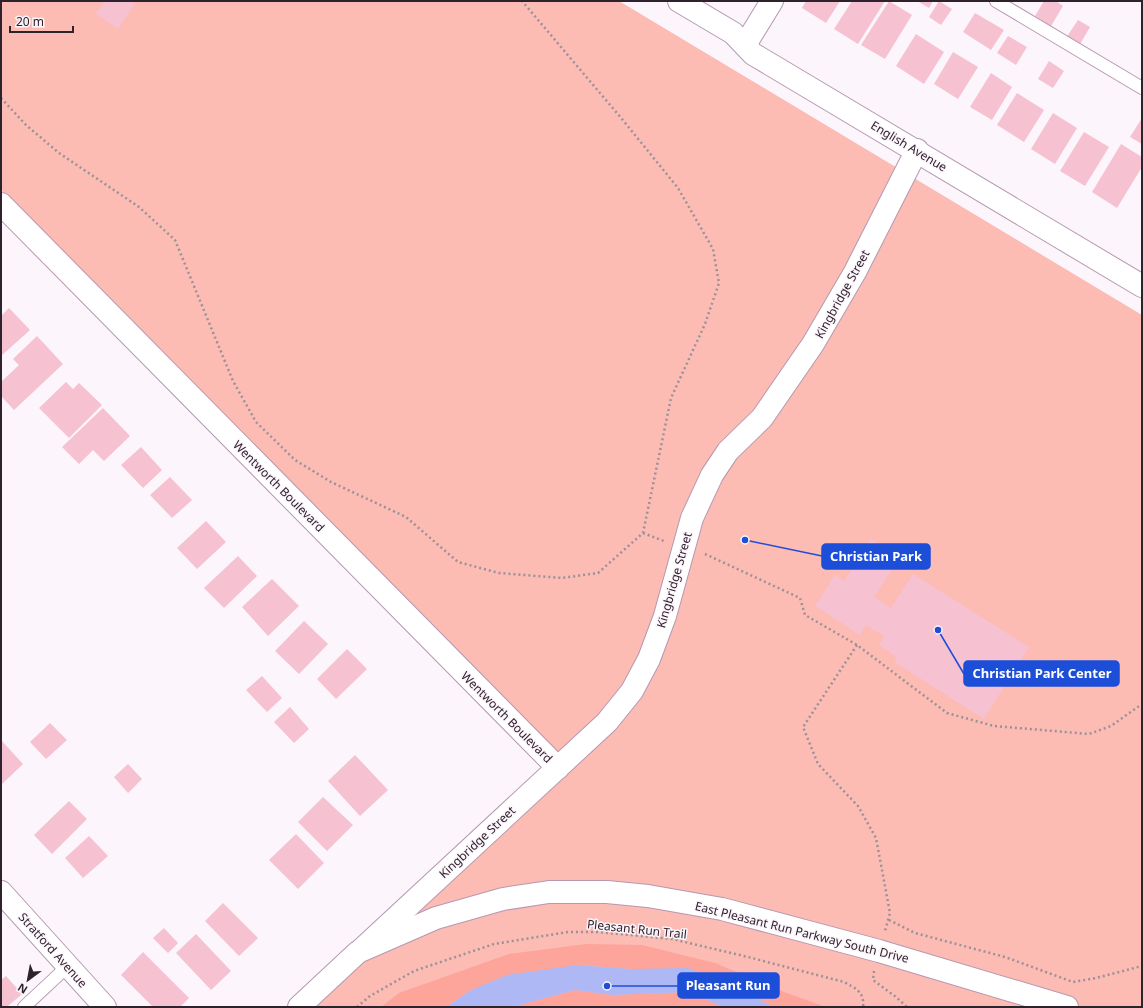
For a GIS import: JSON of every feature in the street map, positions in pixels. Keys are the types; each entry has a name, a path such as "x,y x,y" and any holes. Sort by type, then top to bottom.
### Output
{"street":[{"name":"English Avenue","path":"679,1 733,33 753,54 917,150 1142,286"},
{"path":"746,45 772,1"},
{"name":"Kingbridge Street","path":"358,952 558,768 607,722 621,706 638,681 654,647 692,518 712,475 728,451 762,418 813,344 855,272 917,150"},
{"name":"Wentworth Boulevard","path":"1,204 558,768"},
{"name":"Stratford Avenue","path":"1,892 105,1007"},
{"name":"East Pleasant Run Parkway South Drive","path":"299,1007 358,952 436,918 503,899 549,892 615,893 668,899 729,911 879,951 1067,1007"}],"lane":[{"path":"996,1 1142,88"},
{"path":"24,1007 68,966"}],"path":[{"path":"1,98 26,124 59,153 139,207 176,240 233,381 256,422 295,460 331,482 406,517 458,562 499,573 562,578 598,573 643,533 671,398 705,324 719,283 714,249 678,188 522,1"},
{"path":"643,533 668,543"},
{"path":"705,554 800,598 805,615 858,646 947,713 994,726 1089,734 1111,726 1142,704"},
{"path":"858,646 803,728 818,764 858,806 876,838 890,913 879,951 873,980 907,1007"},
{"path":"888,920 915,932 1005,957 1073,982 1096,978 1142,966"},
{"name":"Pleasant Run Trail","path":"357,1007 370,996 414,971 494,944 568,932 591,932 672,940 815,974 844,982 858,990 863,998 863,1007"}],"shaded area":[{"path":"1,1 619,1 1142,315 1142,1007 316,1007 570,764 1,190"},
{"path":"586,944 642,945 715,963 784,992 826,1007 774,1007 724,982 631,969 577,965 471,990 446,1007 381,1007 399,993 509,954"},
{"path":"575,990 612,995 690,992 723,1007 512,1007"}],"water":[{"path":"577,965 631,969 688,968 724,982 774,1007 723,1007 690,992 612,995 575,990 512,1007 446,1007 471,990 507,975"}],"building":[{"path":"105,1 131,1 135,4 118,29 96,14"},
{"path":"806,1 840,1 826,23 802,8"},
{"path":"852,1 885,1 858,44 834,29"},
{"path":"889,1 912,15 885,59 861,45"},
{"path":"917,1 933,1 929,8"},
{"path":"939,1 952,9 941,25 929,17"},
{"path":"1044,1 1056,1 1063,6 1051,26 1035,16"},
{"path":"975,13 1004,30 991,50 963,32"},
{"path":"1078,20 1090,27 1079,46 1066,38"},
{"path":"916,34 944,52 924,84 896,66"},
{"path":"1008,36 1027,47 1016,65 997,53"},
{"path":"953,52 978,67 958,99 934,84"},
{"path":"1049,61 1064,71 1053,88 1038,79"},
{"path":"991,73 1012,87 992,120 970,107"},
{"path":"1017,93 1044,110 1024,142 997,125"},
{"path":"1053,113 1077,128 1055,164 1031,149"},
{"path":"1142,118 1142,144 1130,137"},
{"path":"1084,132 1109,147 1085,186 1060,171"},
{"path":"1121,144 1142,157 1142,167 1117,208 1092,192"},
{"path":"9,308 30,330 1,356 1,316"},
{"path":"37,336 63,364 14,410 1,396 1,382 19,365 13,359"},
{"path":"66,382 73,389 79,383 102,405 69,438 39,408"},
{"path":"103,408 130,436 104,461 93,450 79,464 62,447"},
{"path":"141,447 162,470 143,488 121,465"},
{"path":"170,477 192,500 172,518 150,495"},
{"path":"206,521 226,542 197,569 177,548"},
{"path":"871,539 900,557 874,597 891,608 913,574 1029,647 984,719 894,662 897,657 879,645 884,636 866,625 860,635 815,606 835,575 844,581"},
{"path":"238,556 257,576 224,608 204,588"},
{"path":"272,579 299,606 268,636 242,607"},
{"path":"304,621 328,644 299,674 275,651"},
{"path":"347,649 367,669 336,699 317,679"},
{"path":"262,676 282,698 267,712 246,690"},
{"path":"290,707 309,729 294,743 274,722"},
{"path":"50,723 67,740 46,759 30,742"},
{"path":"1,740 23,764 1,785"},
{"path":"355,755 388,790 360,816 328,781"},
{"path":"128,764 142,779 128,793 114,777"},
{"path":"323,797 353,825 327,851 298,822"},
{"path":"69,801 87,819 52,854 34,835"},
{"path":"296,834 324,863 298,889 269,860"},
{"path":"89,836 108,856 83,878 65,858"},
{"path":"223,903 258,938 239,956 205,921"},
{"path":"164,928 178,943 168,953 153,938"},
{"path":"196,934 231,971 211,990 176,953"},
{"path":"143,952 189,998 180,1007 153,1007 121,975"},
{"path":"6,976 22,994 7,1007 1,1007 1,980"}],"place":[{"name":"Christian Park","path":"745,540"},
{"name":"Christian Park Center","path":"938,630"},
{"name":"Pleasant Run","path":"607,986"}]}
